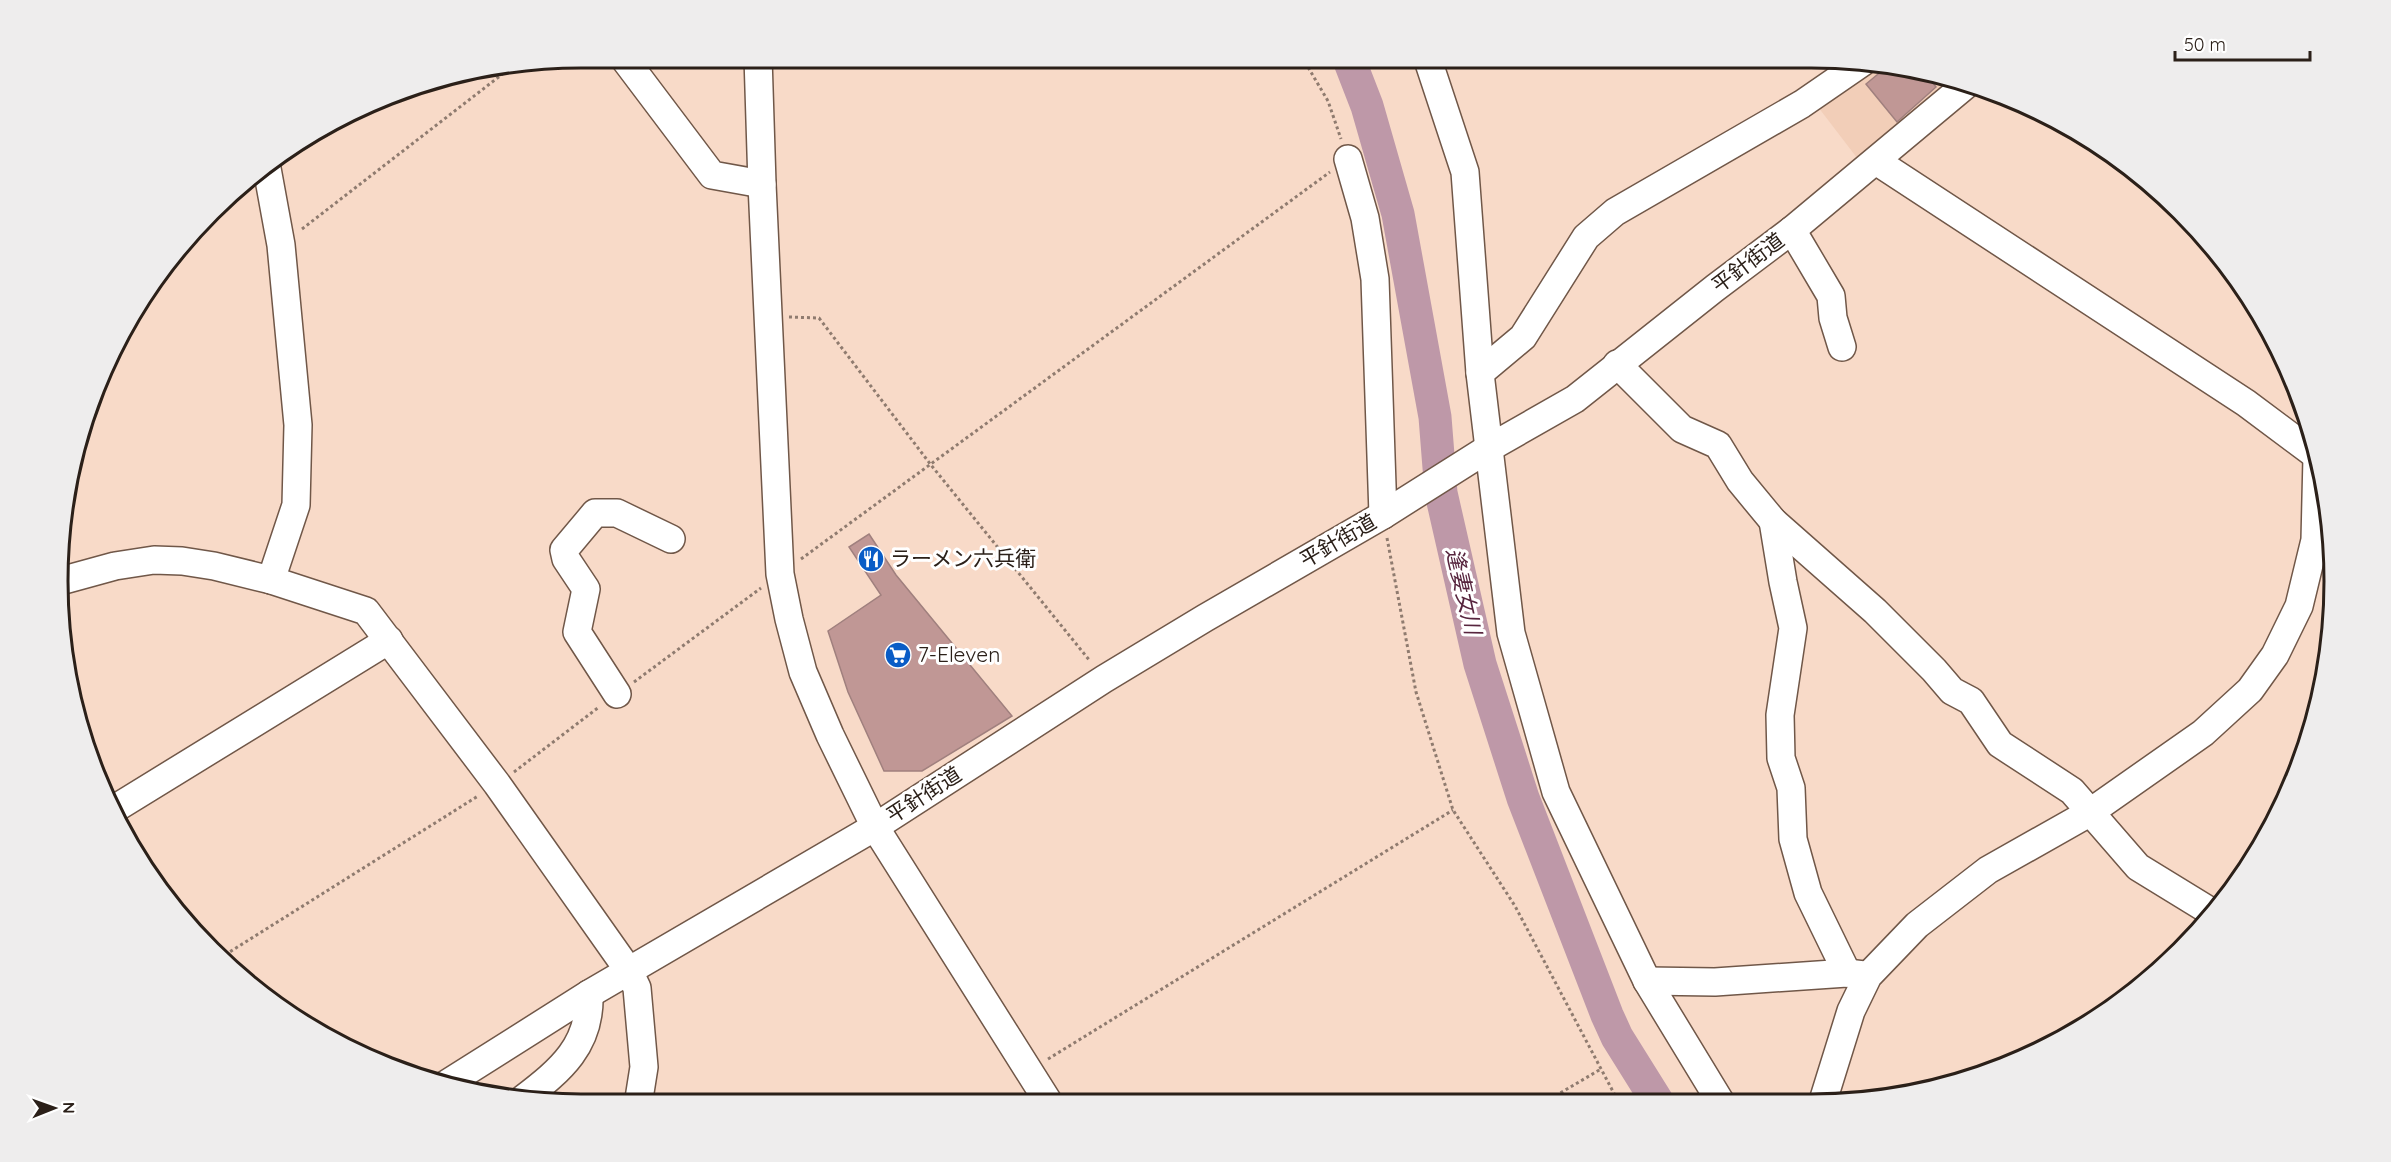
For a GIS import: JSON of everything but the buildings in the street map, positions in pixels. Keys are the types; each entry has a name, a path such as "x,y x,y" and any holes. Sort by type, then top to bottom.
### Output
{"street":[{"path":"631,68 712,175 762,184"},
{"path":"758,68 780,574 803,672 830,735 875,827 1043,1094"},
{"path":"1431,68 1465,172 1480,373 1511,633 1556,792 1647,981 1716,1094"},
{"path":"1480,373 1523,337 1586,237 1615,212 1802,104 1852,70"},
{"name":"平針街道","path":"455,1079 589,994 875,827 1104,679 1392,509 1489,448 1575,399 1617,364 1792,230 1960,90"},
{"path":"1347,159 1365,218 1375,279 1392,509"},
{"path":"1876,161 2246,403 2306,448"},
{"path":"268,174 281,245 298,425 296,505 271,580"},
{"path":"1792,230 1832,296 1833,318 1842,346"},
{"path":"1617,364 1682,429 1718,444 1740,480 1773,521 1875,611 1952,691 1971,701 2000,744 2073,790 2090,813 2138,867 2205,908"},
{"path":"1647,981 1715,982 1858,975 1988,870 2090,813 2203,733 2250,690 2275,655 2299,606 2315,540 2316,495"},
{"path":"617,694 577,632 586,589 566,559 564,550 595,513 616,513 671,538"},
{"path":"1773,521 1793,628 1780,716 1781,758 1791,788 1793,839 1809,893 1858,975 1851,1011 1825,1094"},
{"path":"68,579 116,566 154,560 182,561 271,580 366,611 497,784 629,971 637,988 644,1067 640,1094"},
{"path":"119,806 389,640"},
{"path":"550,1091 586,1029 590,1013 589,994"}],"path":[{"path":"228,953 497,784 1347,159 1328,101 1308,68"},
{"path":"281,245 503,74"},
{"path":"769,316 819,318 931,465 1104,679"},
{"path":"1392,509 1416,692 1453,810 1515,906 1614,1094"},
{"path":"1029,1071 1453,810"},
{"path":"1559,1094 1601,1069"}],"shaded area":[{"path":"1860,70 1910,77 1939,84 1947,94 1864,167 1815,103"}],"waterway":[{"name":"逢妻女川","path":"1352,68 1367,106 1398,214 1435,417 1441,493 1480,664 1523,798 1607,1015 1617,1037 1653,1094"}],"place":[{"name":"ラーメン六兵衛","path":"871,559"},
{"name":"7-Eleven","path":"898,655"}]}
